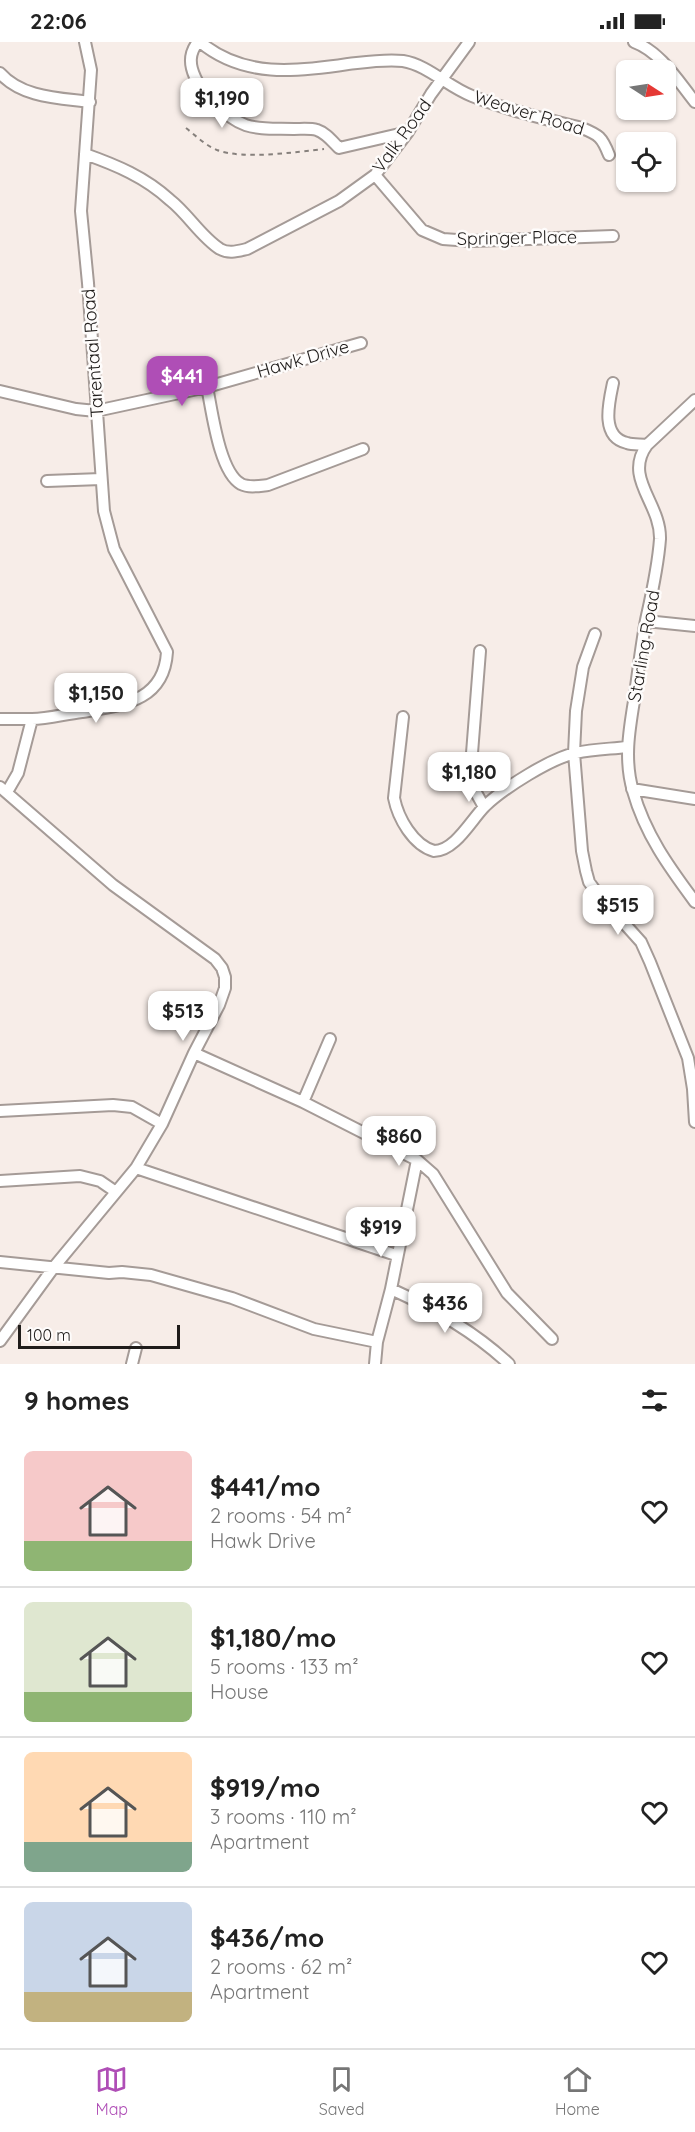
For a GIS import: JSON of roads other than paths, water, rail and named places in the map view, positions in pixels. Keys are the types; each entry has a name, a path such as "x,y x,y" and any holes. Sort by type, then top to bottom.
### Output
{"street":[{"name":"Tarentaal Road","path":"32,719 122,705 139,699 153,689 166,667 167,652 114,549 104,511 81,211 91,70 85,42"},
{"path":"199,42 192,50 192,69 198,86 225,114 239,124 258,128 319,130 339,148 408,132"},
{"name":"Weaver Road","path":"199,42 219,56 239,64 278,71 300,71 392,60 406,62 422,68 471,96 597,134 603,140 609,155"},
{"name":"Valk Road","path":"84,154 115,165 148,182 172,200 220,249 232,252 247,249 339,201 375,175 408,132 469,42"},
{"path":"634,42 650,50 659,58 695,102"},
{"path":"0,73 8,82 20,89 90,102"},
{"name":"Springer Place","path":"375,175 422,230 443,239 471,241 614,236"},
{"name":"Hawk Drive","path":"0,391 76,409 96,411 207,387 361,343"},
{"path":"613,383 608,411 611,429 618,439 626,443 647,445"},
{"path":"207,387 224,461 231,476 241,484 255,487 268,485 363,449"},
{"name":"Starling Road","path":"695,400 647,445 641,453 637,466 655,513 660,536 656,576 646,621 627,747 632,789 641,816 662,857 695,902"},
{"path":"47,482 101,479"},
{"path":"646,621 695,626"},
{"path":"594,634 583,667 576,711 574,753 582,851 589,882 641,942 650,962 688,1058 695,1122"},
{"path":"480,651 471,766 474,789 484,807"},
{"path":"403,717 394,798 401,817 419,843 434,851 450,846 484,807 507,787 541,768 574,753 627,747"},
{"path":"0,719 32,719 18,772 4,789 112,885 215,959 225,977 225,988 219,1005 194,1053 162,1124 136,1168 54,1267 0,1341"},
{"path":"632,789 695,799"},
{"path":"303,1102 330,1039"},
{"path":"194,1053 303,1102 417,1160 433,1174 507,1293 552,1339"},
{"path":"0,1111 113,1105 132,1107 162,1124"},
{"path":"377,1363 376,1342 391,1289 396,1255 417,1160"},
{"path":"136,1168 396,1255"},
{"path":"0,1181 80,1176 100,1181 116,1192"},
{"path":"0,1262 151,1275 232,1298 314,1329 376,1342"},
{"path":"391,1289 424,1304 445,1317 493,1349 509,1364"},
{"path":"132,1364 136,1348"}]}
